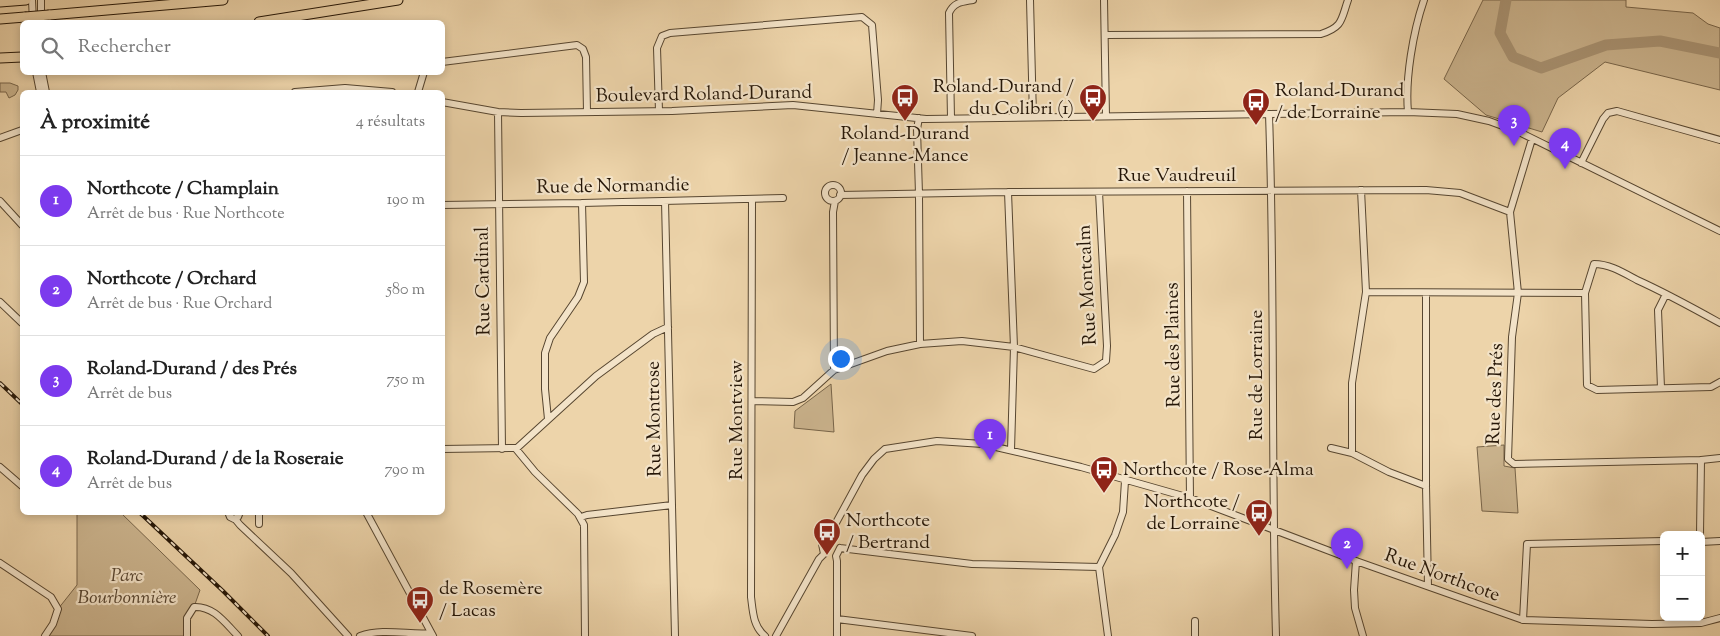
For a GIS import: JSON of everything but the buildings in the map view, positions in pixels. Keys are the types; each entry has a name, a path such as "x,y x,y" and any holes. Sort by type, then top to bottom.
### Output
{"highway":[{"path":"0,2 26,0"},
{"path":"0,19 29,20 49,15 223,0"},
{"path":"272,20 398,0"},
{"path":"0,58 20,57"}],"street":[{"path":"29,20 32,0"},
{"path":"41,0 41,20"},
{"path":"952,118 949,14 952,7 959,2 973,0"},
{"path":"1030,0 1033,117"},
{"path":"1104,0 1106,116"},
{"path":"1105,35 1321,34 1333,30 1340,23 1348,0"},
{"path":"1408,112 1407,100 1412,47 1424,0"},
{"path":"659,111 657,48 662,36 670,33 862,17 872,25 878,100 877,114"},
{"path":"445,62 577,45 583,49 586,57 587,112"},
{"path":"37,75 40,90"},
{"path":"43,75 46,90"},
{"path":"419,90 423,75"},
{"path":"335,90 373,90"},
{"name":"Boulevard Roland-Durand","path":"445,103 498,112 521,113 659,111 793,105 919,118 1408,112 1457,114 1488,121 1532,138 1720,231"},
{"path":"1581,163 1603,119 1608,113 1617,111 1720,140"},
{"name":"Rue Cardinal","path":"498,112 502,449"},
{"name":"Rue de Lorraine","path":"1269,114 1272,190 1273,530 1276,636"},
{"path":"919,118 917,129 920,344"},
{"path":"0,138 20,131"},
{"name":"Rue des Prés","path":"1532,138 1510,212 1518,293 1512,337 1508,459 1514,464 1720,458"},
{"path":"834,370 833,212 835,201 840,192 836,186 830,186 826,190 826,198 835,201"},
{"path":"1352,453 1352,383 1366,292 1360,190"},
{"name":"Rue Vaudreuil","path":"840,195 1008,192 1426,190 1460,193 1510,212"},
{"name":"Rue des Plaines","path":"1187,191 1190,498"},
{"path":"1008,192 1014,347 1011,450"},
{"name":"Rue Montcalm","path":"752,401 793,402 804,398 834,370 886,351 920,344 962,341 1014,347 1094,368 1106,361 1107,346 1099,192"},
{"name":"Rue de Normandie","path":"445,205 784,198"},
{"name":"Rue Montview","path":"752,199 751,597 757,630 765,636"},
{"path":"0,201 20,223"},
{"name":"Rue Montrose","path":"665,201 675,636"},
{"path":"548,419 545,389 545,353 550,338 578,297 584,282 582,203"},
{"path":"1720,324 1666,294 1603,264 1594,264 1585,293 1587,385 1597,390 1711,387 1720,382"},
{"path":"1366,292 1585,293"},
{"path":"1426,293 1428,586"},
{"path":"1661,388 1658,310 1666,294"},
{"path":"0,302 20,321"},
{"path":"445,449 516,448 596,376 653,334 668,327"},
{"name":"Rue Northcote","path":"776,636 819,559 824,554 822,544 826,540 831,539 831,532 862,475 874,459 885,449 938,441 983,444 1011,450 1081,467 1190,498 1356,561 1523,620 1652,624 1701,622 1720,618"},
{"path":"516,448 535,472 581,517 584,525 585,636"},
{"path":"1331,448 1352,453 1389,472 1426,486"},
{"path":"1700,531 1701,460"},
{"path":"0,467 20,484"},
{"path":"1108,636 1100,567 1123,512 1125,481"},
{"path":"581,517 672,505"},
{"path":"229,515 235,518 291,573 348,636"},
{"path":"235,518 238,515"},
{"path":"259,515 259,524"},
{"path":"360,636 383,632 424,636 432,634 368,515"},
{"path":"831,539 836,540 840,548"},
{"path":"1523,620 1527,544 1660,541"},
{"path":"1705,542 1720,541"},
{"path":"840,548 972,564 1100,567"},
{"path":"838,636 836,556 840,548"},
{"path":"824,554 829,557 836,556"},
{"path":"1356,561 1355,608 1364,636"},
{"path":"0,564 51,596 58,609 53,624 45,636"},
{"path":"188,636 187,618 194,607 203,607 214,612 238,636"},
{"path":"837,619 972,636"},
{"path":"1194,621 1194,636"}],"green space":[{"path":"1483,0 1626,0 1626,7 1693,13 1708,24 1720,28 1720,90 1605,62 1558,98 1542,132 1486,115 1444,79"},
{"path":"0,83 10,83 18,86 18,90 15,95 9,98 6,92 0,92"},
{"path":"831,384 834,432 794,428 795,411"},
{"path":"1504,445 1504,466 1515,468 1518,513 1482,511 1477,447"},
{"name":"Parc Bourbonnière","path":"77,515 123,515 200,590 194,607 187,618 187,636 45,636 58,609 77,585"}],"waterway":[{"path":"1506,0 1500,33 1513,57 1541,68 1606,45 1660,41 1720,53"}],"railway":[{"path":"0,383 20,402"},
{"path":"142,515 268,636"}],"place":[{"name":"Roland-Durand / Jeanne-Mance","path":"905,122"},
{"name":"Roland-Durand / du Colibri (1)","path":"1093,122"},
{"name":"Roland-Durand / de Lorraine","path":"1256,126"},
{"name":"Roland-Durand / des Prés","path":"1514,146"},
{"name":"Roland-Durand / de la Roseraie","path":"1565,169"},
{"name":"Northcote / Champlain","path":"990,460"},
{"name":"Northcote / Rose-Alma","path":"1104,494"},
{"name":"Northcote / de Lorraine","path":"1259,537"},
{"name":"Northcote / Bertrand","path":"827,556"},
{"name":"Northcote / Orchard","path":"1347,569"},
{"name":"de Rosemère / Lacas","path":"420,624"}]}
